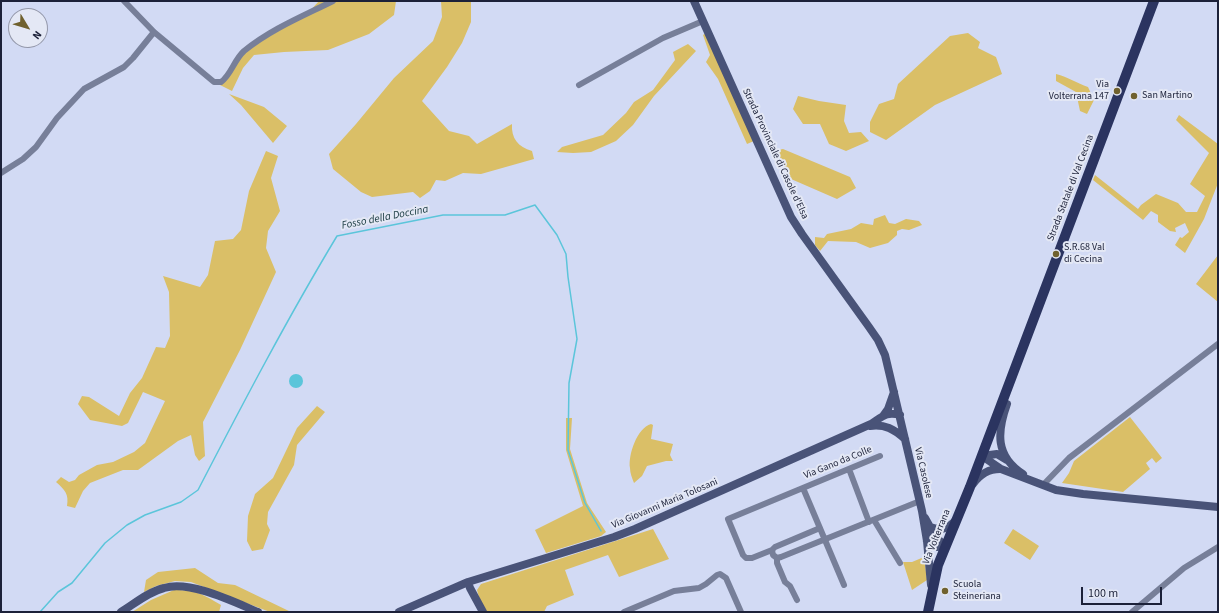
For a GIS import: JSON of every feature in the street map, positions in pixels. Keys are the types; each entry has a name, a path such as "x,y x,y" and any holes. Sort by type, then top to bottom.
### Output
{"main road":[{"name":"Strada Provinciale di Casole d'Elsa","path":"694,1 791,217 878,340 885,355 905,439"},
{"name":"Strada Statale di Val Cecina","path":"967,495 1154,1"},
{"path":"1007,460 1001,446 1000,428 1020,357"},
{"path":"883,416 888,409 894,392"},
{"name":"Via Giovanni Maria Tolosani","path":"399,612 468,582 614,537 635,529 864,427 883,416 892,413 900,415"},
{"name":"Via Giovanni Maria Tolosani","path":"864,427 882,425 892,421 900,415"},
{"path":"882,425 890,428 905,439"},
{"name":"Via Casolese","path":"905,439 922,511 932,588"},
{"path":"982,456 997,454 1034,481"},
{"path":"982,456 1001,469 1056,490 1218,507"},
{"path":"967,495 980,476 991,470 1001,469"},
{"name":"Via Volterrana","path":"928,612 938,565 967,495"},
{"name":"Via Casolese","path":"922,511 935,536 945,546"},
{"path":"930,527 945,529 951,526 959,517"},
{"path":"927,541 937,547 945,546"},
{"path":"468,582 483,612"},
{"path":"121,612 152,593 164,588 181,586 204,591 258,612"}],"street":[{"path":"124,1 154,32 222,89"},
{"path":"214,82 221,82 225,79 243,52 268,34 333,1"},
{"path":"579,85 663,38 703,21"},
{"path":"1,173 23,159 36,147 57,118 84,89 124,67 154,32"},
{"path":"1043,485 1069,458 1218,344"},
{"name":"Via Gano da Colle","path":"772,550 751,559 746,558 743,555 728,519 880,456"},
{"path":"849,469 871,521 900,563"},
{"name":"Via Gano da Colle","path":"803,488 844,585"},
{"path":"777,558 920,501"},
{"path":"797,600 790,586 785,582 777,563 777,558 772,550 778,545 820,528"},
{"path":"1132,612 1184,568 1218,547"},
{"path":"624,612 674,591 699,588 720,574 725,577 741,612"}],"shaded area":[{"path":"319,1 396,1 394,15 369,34 328,50 254,55 243,68 232,91 214,82 221,82 243,52 308,13"},
{"path":"441,1 471,1 471,22 462,43 447,67 422,101 449,131 469,136 477,144 512,124 514,138 523,147 532,151 534,159 481,174 463,173 445,181 436,180 430,191 420,198 413,192 372,197 361,192 333,169 329,154 394,78 433,41 442,17"},
{"path":"706,33 754,141 747,144 718,79 706,62 710,55 703,35"},
{"path":"968,33 980,42 978,48 996,57 1002,74 935,105 886,140 870,132 870,122 879,104 894,99 898,84 950,36"},
{"path":"688,44 696,51 654,96 633,125 616,141 591,152 557,152 562,147 603,135 626,113 634,102 653,90 675,60 673,52"},
{"path":"1056,74 1088,87 1094,100 1087,114 1080,111 1076,92 1056,81"},
{"path":"229,94 264,107 287,126 273,143 241,105"},
{"path":"798,96 846,105 844,121 849,133 861,132 869,141 846,151 829,144 820,124 803,124 793,109"},
{"path":"1179,115 1218,144 1218,183 1204,219 1185,253 1175,245 1180,237 1182,238 1189,232 1185,223 1175,228 1176,232 1170,231 1158,222 1158,215 1151,211 1143,220 1093,180 1095,175 1138,209 1156,194 1178,203 1186,212 1197,212 1205,196 1190,184 1209,153 1176,120"},
{"path":"783,149 850,177 856,188 837,199 791,179 773,151"},
{"path":"266,151 278,156 271,178 280,211 268,231 266,248 276,272 240,350 203,422 205,456 199,461 195,455 191,435 178,441 138,470 123,470 90,483 83,491 75,508 67,506 66,492 56,482 61,477 69,482 75,480 79,475 97,465 113,462 134,452 145,443 165,401 143,392 128,423 122,426 90,420 78,404 82,396 89,397 119,416 130,393 142,378 156,347 165,348 170,336 169,292 163,276 200,287 208,275 215,241 233,239 241,230 249,191"},
{"path":"885,215 889,223 895,224 906,219 919,221 922,225 909,230 902,229 897,231 897,235 888,243 870,248 856,242 828,241 820,251 815,245 815,237 824,238 827,234 851,229 861,223 873,225 874,219"},
{"path":"1218,255 1218,302 1196,284"},
{"path":"317,406 325,412 297,445 294,465 268,512 267,524 270,530 263,549 252,551 247,541 248,516 255,494 273,478 297,428"},
{"path":"1130,417 1162,458 1156,463 1152,458 1146,463 1150,469 1123,492 1062,483 1069,473 1074,461"},
{"path":"566,418 572,418 570,449 587,503 606,532 601,536 546,553 535,530 583,506 566,450"},
{"path":"651,424 653,425 651,439 673,444 670,455 673,461 666,461 647,466 642,476 634,483 630,470 630,456 632,449 638,436"},
{"path":"653,529 669,559 619,577 608,555 565,570 574,595 547,606 544,612 486,612 480,601 477,590 481,584"},
{"path":"1013,529 1039,546 1030,560 1004,543"},
{"path":"924,557 927,580 912,590 903,562 912,562"},
{"path":"195,568 218,583 235,585 291,612 270,612 191,582 175,581 156,586 144,592 146,580 158,572"},
{"path":"174,590 194,592 204,595 221,605 219,612 132,612 151,600"}],"water":[{"path":"293,374 299,374 303,378 303,384 299,388 293,388 289,384 289,378"}],"waterway":[{"name":"Fosso della Doccina","path":"40,612 58,592 72,583 105,543 127,525 145,515 181,502 198,490 283,330 337,236 443,215 505,215 535,205 557,235 566,254 577,339 569,383 568,450 585,503 601,531"}],"place":[{"name":"Via Volterrana 147","path":"1117,91"},
{"name":"San Martino","path":"1134,96"},
{"name":"S.R.68 Val di Cecina","path":"1056,254"},
{"name":"Scuola Steineriana","path":"945,591"}]}
